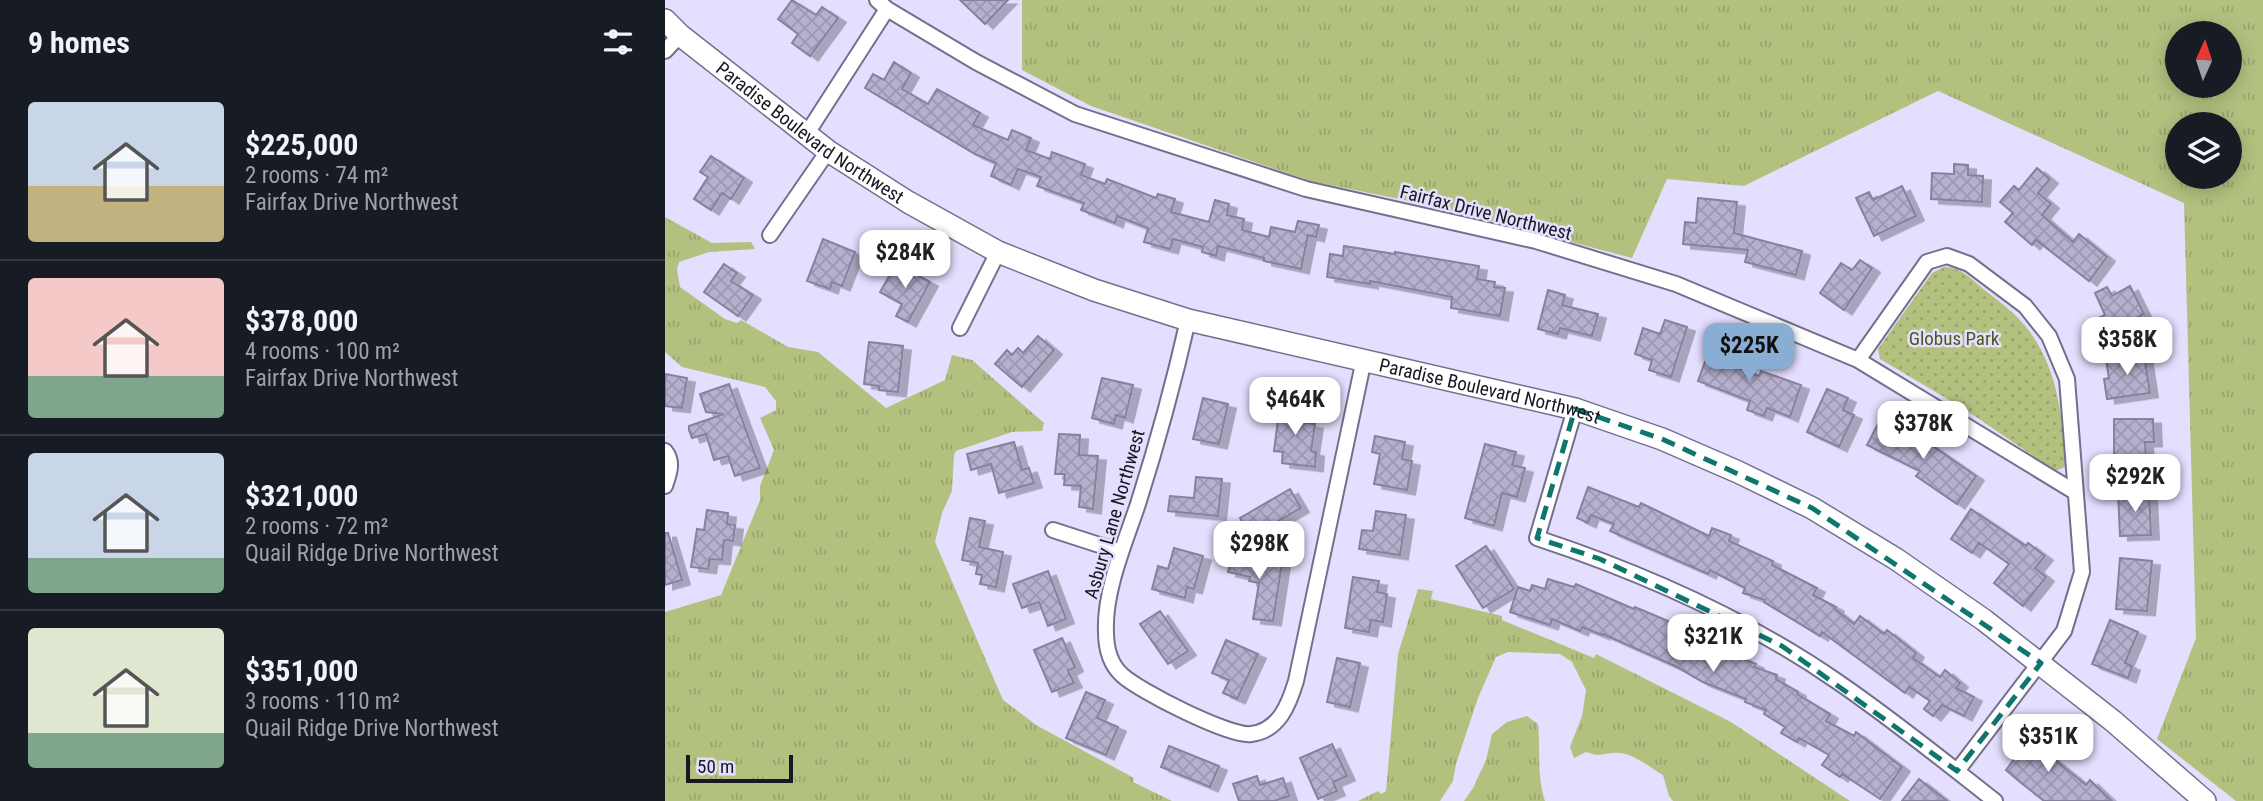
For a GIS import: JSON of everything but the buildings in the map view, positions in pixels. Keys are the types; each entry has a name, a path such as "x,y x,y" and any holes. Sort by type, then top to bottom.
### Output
{"street":[{"path":"806,135 882,5"},
{"name":"Fairfax Drive Northwest","path":"882,5 976,62 1075,114 1306,189 1536,241 1676,284 1859,360 2075,492"},
{"path":"665,51 672,27"},
{"name":"Paradise Boulevard Northwest","path":"672,27 828,151 908,202 998,252 1094,290 1188,320 1575,409 1661,439 1812,508 1896,559 1984,620 2113,721 2205,801"},
{"path":"770,234 828,151"},
{"path":"960,328 998,252"},
{"path":"1859,360 1927,262 1947,256 1969,264 2025,306 2049,335 2067,379 2082,572 2064,631 1957,771"},
{"name":"Asbury Lane Northwest","path":"1188,320 1139,502 1121,552 1105,614 1106,635 1110,659 1121,674 1140,688 1231,733 1251,734 1271,727 1288,708 1364,359"},
{"path":"1575,409 1537,538 1612,564 1720,612 1782,646 1839,682 1995,801"},
{"path":"665,451 669,456 671,471 665,486"},
{"path":"1053,530 1121,552"}],"highlighted area":[{"path":"1575,409 1662,439 1812,508 2041,663 1957,771 1782,646 1600,559 1537,538"}],"green space":[{"path":"1022,0 2263,0 2263,801 2236,801 2157,739 2196,638 2184,203 1938,91 1744,186 1667,179 1632,258 1439,207 1310,181 1091,106 1022,70"},
{"path":"665,217 712,243 751,242 755,249 709,252 679,262 677,269 680,287 725,319 737,323 741,320 788,347 818,352 886,408 945,380 952,355 972,360 1044,423 1042,431 1012,432 956,451 952,491 942,513 935,542 1003,700 1036,725 1134,778 1133,782 1172,801 665,801 665,612 721,595 760,500 760,486 774,450 760,418 776,410 776,401 765,387 682,367 665,352"},
{"name":"Globus Park","path":"1944,267 1961,272 2007,308 2037,342 2057,393 2065,467 2055,471 1966,410 1880,359 1878,349 1932,273"},
{"path":"1418,589 1433,591 1431,599 1502,616 1502,620 1594,658 1596,654 1731,722 1850,801 1673,801 1663,775 1633,757 1619,753 1597,755 1586,752 1574,758 1570,747 1582,716 1586,690 1572,662 1560,654 1508,652 1496,657 1478,698 1453,781 1440,801 1358,801 1378,791 1381,794 1386,791 1398,654"},
{"path":"1527,716 1538,724 1540,771 1545,801 1464,801 1486,760 1492,734 1507,722"}]}
